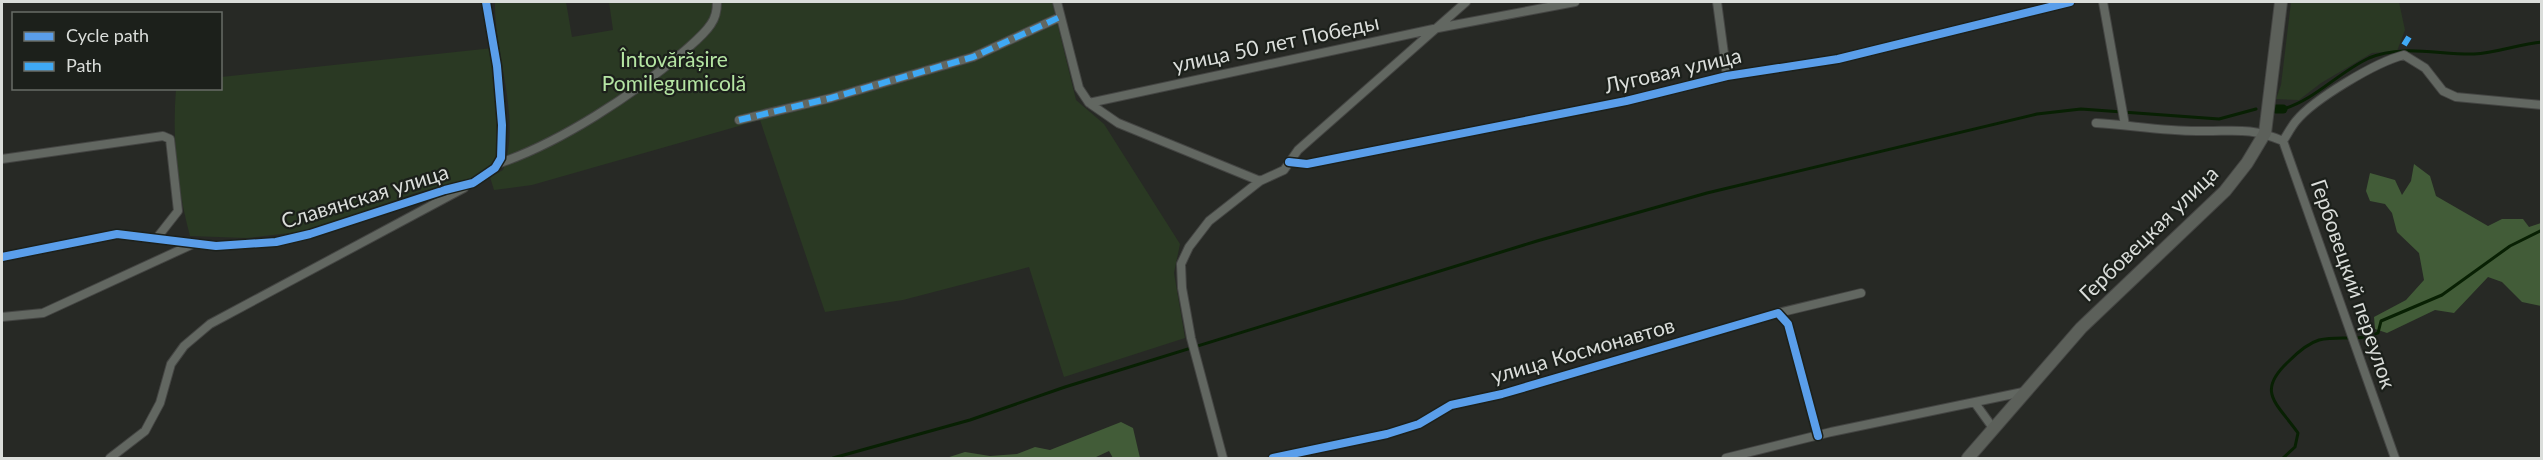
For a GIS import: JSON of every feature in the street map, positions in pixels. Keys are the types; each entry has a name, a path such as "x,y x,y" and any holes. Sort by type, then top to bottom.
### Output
{"street":[{"path":"486,2 498,78 502,125 500,163"},
{"name":"Славянская улица","path":"2,257 117,234 216,246 276,243 473,183 500,163 551,139 641,86 706,31 715,16 717,2"},
{"path":"1060,2 1060,17 1079,88 1089,103 1118,123 1260,181"},
{"path":"1223,459 1196,361 1182,288 1181,264 1190,247 1209,221 1260,181 1284,170 1298,150 1466,2"},
{"name":"улица 50 лет Победы","path":"1089,103 1438,28 1575,2"},
{"path":"1717,2 1727,76"},
{"name":"Луговая улица","path":"1290,162 1307,164 1626,100 1727,76 1838,59 2067,2"},
{"path":"2103,2 2125,125"},
{"name":"Гербовецкая улица","path":"1968,459 2023,392 2081,328 2225,191 2247,163 2265,133 2281,2"},
{"path":"739,120 831,98 974,57 1060,17"},
{"path":"2096,123 2199,132 2231,129 2265,133 2283,141 2296,120 2330,94 2377,65 2404,55 2425,68 2443,91 2456,97 2541,105"},
{"path":"2,159 163,136 170,140 178,211 156,239"},
{"name":"Гербовецкий переулок","path":"2283,141 2395,459"},
{"path":"110,459 145,431 160,403 171,364 184,346 210,324 473,183"},
{"path":"2,317 43,313 195,243"},
{"name":"улица Космонавтов","path":"1273,459 1388,434 1419,424 1450,405 1502,394 1778,313 1861,293"},
{"path":"1778,313 1788,324 1818,436"},
{"path":"1726,459 1818,436 2023,392"},
{"path":"1975,403 1993,428"}],"green space":[{"name":"Întovărășire Pomilegumicolă","path":"495,2 566,2 572,37 613,30 609,2 1052,2 1076,100 1104,124 1180,244 1174,273 1185,338 1064,377 1029,267 903,300 825,312 760,120 532,185 494,190 490,177 503,170 510,129"},
{"path":"2291,2 2399,2 2405,30 2397,51 2372,53 2321,83 2299,100 2276,99 2281,85"},
{"path":"493,48 500,151 488,170 471,179 416,193 307,231 247,238 190,236 177,163 176,90 222,90 222,77"},
{"path":"2414,164 2430,176 2436,196 2488,226 2502,219 2523,219 2529,227 2541,223 2541,306 2522,302 2502,282 2488,277 2454,313 2435,310 2387,333 2375,329 2374,317 2406,300 2424,280 2419,253 2397,232 2392,213 2385,204 2370,201 2366,191 2370,173 2395,180 2402,195 2411,181"},
{"path":"1121,422 1133,428 1140,458 1113,458 1109,451 1094,458 946,458 965,452 990,456 1017,454 1035,447 1050,450"}],"waterway":[{"path":"2283,109 2305,100 2358,64 2382,54 2408,51 2474,54 2542,42"},
{"path":"833,458 970,420 1065,387 1537,241 1707,193 2037,114 2081,109 2219,119 2256,109"},
{"path":"2276,109 2283,109"},
{"path":"2283,458 2295,447 2298,433 2277,405 2271,389 2279,372 2295,355 2319,340 2363,337 2378,333 2381,321 2442,295 2510,246 2542,230"}],"marked path":[{"path":"739,120 831,98 973,57 1060,17"},
{"path":"2404,45 2409,37"}],"cycle path":[{"path":"2,257 117,234 216,246 276,242 310,234 473,183 495,168 501,158 502,125 497,66 486,2"},
{"path":"1289,162 1307,164 1626,101 1727,76 1838,59 2070,2"},
{"path":"1273,458 1387,434 1419,424 1451,405 1502,394 1778,313 1788,324 1818,436"}]}
